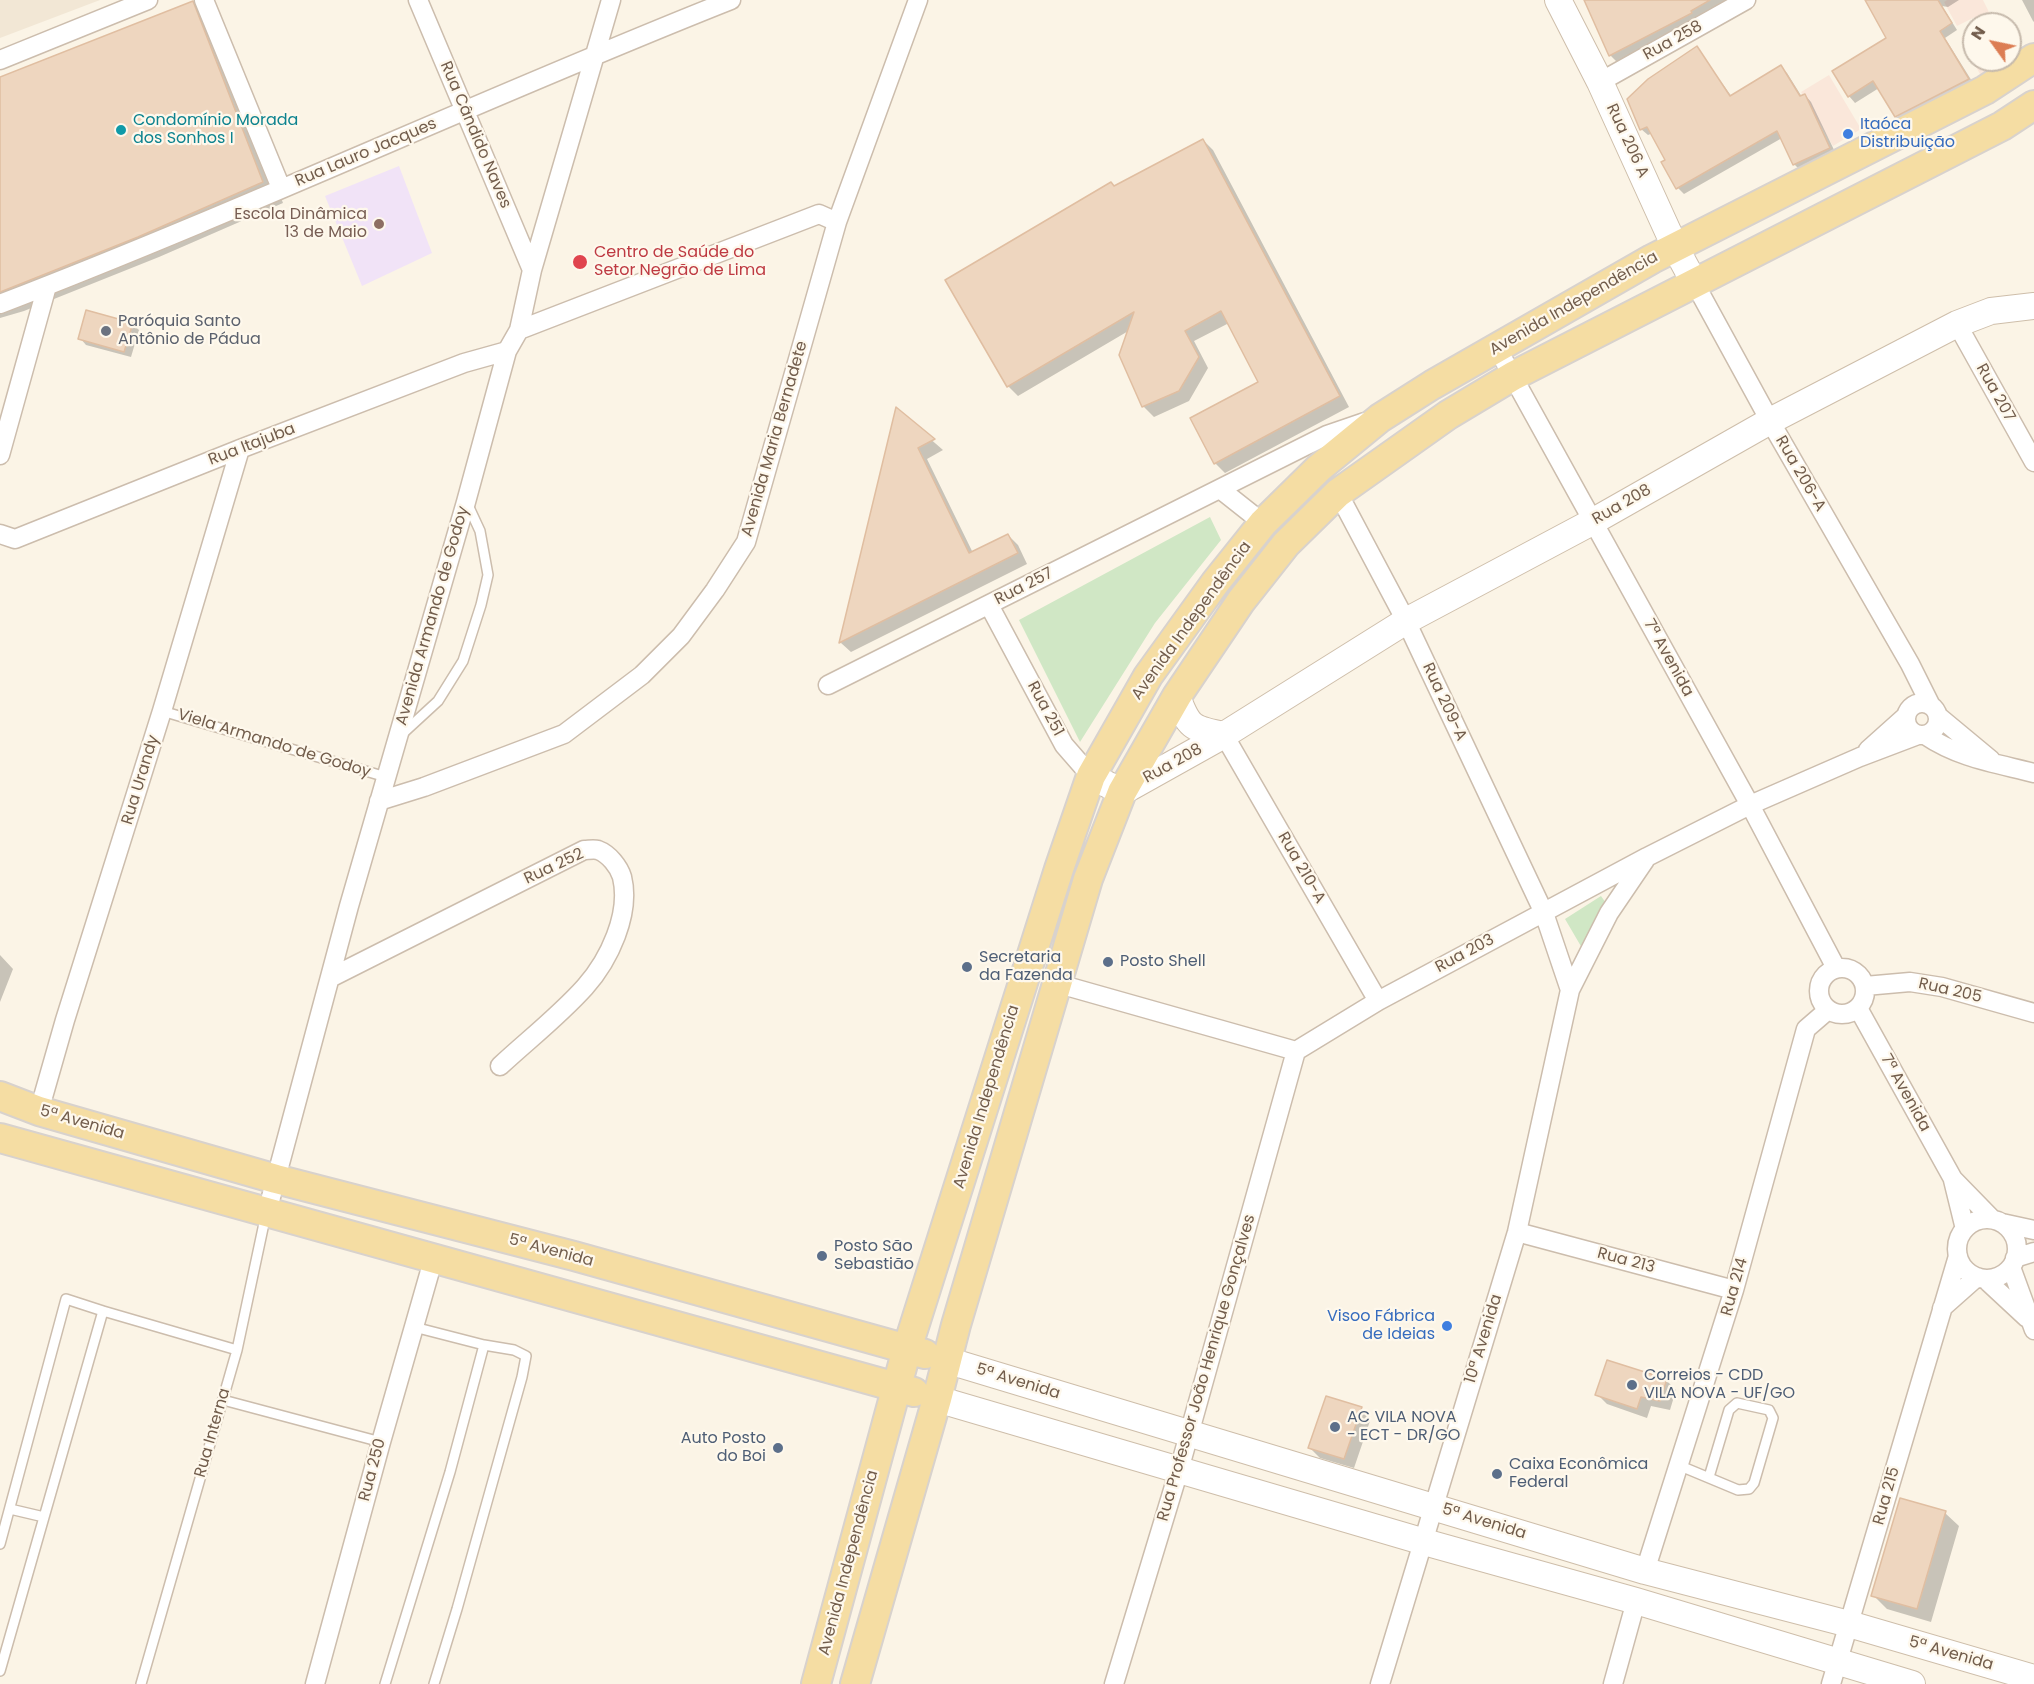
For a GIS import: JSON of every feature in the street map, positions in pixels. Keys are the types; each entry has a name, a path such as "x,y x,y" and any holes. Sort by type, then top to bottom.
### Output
{"main road":[{"name":"Rua 206 A","path":"1558,0 1600,82 1675,247 1694,282"},
{"name":"Avenida Independência","path":"816,1684 907,1349 1055,880 1091,776 1148,676 1215,583 1263,523 1319,468 1380,418 1432,385 1675,247 1985,90 2034,58"},
{"name":"Avenida Independência","path":"855,1684 937,1399 946,1360 1089,879 1122,792 1177,696 1241,601 1286,544 1338,493 1448,415 1513,376 2002,126 2034,105"},
{"name":"Rua 208","path":"1122,792 1224,735 1406,621 1593,522 1770,421 1957,324 1991,311 2034,306"},
{"path":"1432,385 1448,415"},
{"name":"Rua 208","path":"1177,696 1184,716 1198,730 1224,735"},
{"name":"Rua 251","path":"1091,776 1122,792"},
{"name":"5ª Avenida","path":"0,1096 39,1111 276,1179 574,1256 946,1360 1645,1570 1849,1624 2034,1678"},
{"name":"5ª Avenida","path":"0,1138 434,1257 937,1399 1423,1542 1636,1601 1834,1673 1912,1684"},
{"path":"1568,1582 1634,1586 1645,1570"}],"street":[{"path":"0,60 148,0"},
{"path":"204,0 281,188"},
{"name":"Rua Cândido Naves","path":"418,0 532,270"},
{"name":"Avenida Armando de Godoy","path":"276,1179 379,801 466,502 507,351 519,330 532,270 611,0"},
{"name":"Rua Lauro Jacques","path":"0,304 464,112 594,54 731,0"},
{"name":"Avenida Maria Bernadete","path":"379,801 424,787 564,734 642,675 681,636 746,542 837,222 918,0"},
{"name":"Rua 258","path":"1600,82 1746,0"},
{"path":"519,330 819,214 837,222"},
{"name":"Rua 206-A","path":"1694,282 1770,421 1910,664 1922,711"},
{"path":"0,454 47,286"},
{"name":"Rua 207","path":"1957,324 2034,462"},
{"name":"7ª Avenida","path":"1497,348 1750,805 1836,968"},
{"name":"Rua Itajuba","path":"0,534 15,539 464,363 507,351"},
{"name":"Rua 257","path":"828,685 1327,435 1380,418"},
{"name":"Rua Urandy","path":"39,1111 240,449"},
{"path":"1220,489 1263,523"},
{"name":"Rua 209-A","path":"1338,493 1406,621 1544,913"},
{"name":"Rua 251","path":"989,605 1064,745 1091,776"},
{"path":"1922,711 1935,729 1922,735"},
{"path":"1922,711 1908,728 1943,748 1958,754 2034,772"},
{"path":"1922,711 1995,763"},
{"name":"Rua 203","path":"1860,757 1922,711"},
{"name":"Rua 210-A","path":"1224,735 1378,1000"},
{"name":"Rua 203","path":"1296,1051 1378,1000 1750,805 1860,757 1922,735"},
{"name":"Rua 252","path":"330,978 584,850 598,850 612,859 621,873 625,892 621,918 608,954 585,987 500,1066"},
{"name":"10ª Avenida","path":"1380,1684 1517,1232 1570,990 1609,913 1647,857"},
{"path":"1544,913 1570,990"},
{"path":"1844,967 1858,973 1865,986 1866,994 1858,1008 1851,1013 1843,1014 1828,1010 1820,997 1820,983 1824,976 1836,968 1844,967"},
{"name":"Rua 205","path":"1865,986 1921,983 2034,1013"},
{"path":"1059,984 1296,1051"},
{"name":"7ª Avenida","path":"1858,1008 1953,1179 1965,1229"},
{"name":"Rua 214","path":"1645,1570 1734,1290 1806,1029 1828,1010"},
{"name":"Rua Professor João Henrique Gonçalves","path":"1114,1684 1179,1470 1296,1051"},
{"name":"Rua Interna","path":"267,1212 276,1179"},
{"name":"7ª Avenida","path":"1953,1179 1997,1221"},
{"path":"2034,1230 1997,1221 1982,1220 1965,1229 1959,1237 1957,1247 1958,1257 1968,1273 1981,1278 1995,1278 2013,1263 2034,1252"},
{"path":"1997,1221 2010,1230 2015,1238 2017,1248 2013,1263 2031,1324"},
{"name":"Rua 213","path":"1517,1232 1734,1290"},
{"name":"Rua 250","path":"315,1684 434,1257"},
{"name":"Rua 215","path":"1834,1673 1958,1257"},
{"path":"1942,1308 1981,1278"},
{"path":"1981,1278 2031,1324"},
{"path":"1613,1684 1636,1601"}],"lane":[{"path":"397,739 438,701 462,661 481,605 488,575 480,531 466,502"},
{"name":"Viela Armando de Godoy","path":"162,711 386,777"},
{"name":"Rua Interna","path":"141,1684 237,1350 267,1212"},
{"path":"0,1544 66,1299 237,1350"},
{"path":"0,1671 104,1311"},
{"path":"414,1327 484,1345 514,1350 526,1356 519,1388 434,1684"},
{"path":"385,1684 450,1472 484,1345"},
{"path":"223,1400 381,1442"},
{"path":"1678,1465 1738,1490 1749,1489 1754,1483 1773,1418 1769,1410 1737,1403 1729,1410 1709,1477"},
{"path":"10,1509 44,1517"}],"shaded area":[{"path":"0,0 100,0 0,38"},
{"path":"1947,0 1983,0 1989,12 1962,12 1962,24 1957,26 1944,2"},
{"path":"1829,75 1861,129 1833,146 1801,92"},
{"name":"Escola Dinâmica 13 de Maio","path":"399,166 432,253 362,286 325,196"}],"green space":[{"path":"1210,517 1221,540 1155,623 1080,742 1019,620"},
{"path":"1601,896 1608,906 1582,948 1565,919"}],"building":[{"path":"1584,0 1710,0 1691,11 1692,13 1609,56"},
{"path":"1865,0 1938,0 1952,23 1940,31 1962,67 1962,72 1965,72 1969,79 1895,117 1873,81 1848,97 1832,71 1886,38"},
{"name":"Condomínio Morada dos Sonhos I","path":"193,1 263,182 138,237 0,292 0,77"},
{"path":"1697,46 1730,96 1781,65 1800,96 1805,94 1830,148 1793,165 1777,131 1676,189 1661,162 1665,160 1647,127 1640,130 1627,99 1648,79"},
{"path":"1203,139 1340,396 1214,464 1190,418 1258,382 1221,311 1185,331 1199,357 1179,391 1142,407 1119,355 1134,312 1007,387 945,280 1111,182 1114,186"},
{"name":"Paróquia Santo Antônio de Pádua","path":"86,310 133,323 124,352 78,339"},
{"path":"896,407 935,439 918,448 969,553 1008,534 1018,553 839,643"},
{"name":"Correios - CDD VILA NOVA - UF/GO","path":"1607,1360 1667,1379 1660,1401 1641,1397 1637,1409 1595,1395"},
{"name":"AC VILA NOVA - ECT - DR/GO","path":"1326,1396 1362,1407 1344,1459 1308,1448"},
{"path":"1900,1498 1946,1511 1917,1609 1871,1596"}],"place":[{"name":"Condomínio Morada dos Sonhos I","path":"121,130"},
{"name":"Itaóca Distribuição","path":"1848,134"},
{"name":"Escola Dinâmica 13 de Maio","path":"379,224"},
{"name":"Centro de Saúde do Setor Negrão de Lima","path":"580,262"},
{"name":"Paróquia Santo Antônio de Pádua","path":"106,331"},
{"name":"Posto Shell","path":"1108,962"},
{"name":"Secretaria da Fazenda","path":"967,967"},
{"name":"Posto São Sebastião","path":"822,1256"},
{"name":"Visoo Fábrica de Ideias","path":"1447,1326"},
{"name":"Correios - CDD VILA NOVA - UF/GO","path":"1632,1385"},
{"name":"AC VILA NOVA - ECT - DR/GO","path":"1335,1427"},
{"name":"Auto Posto do Boi","path":"778,1448"},
{"name":"Caixa Econômica Federal","path":"1497,1474"}]}
